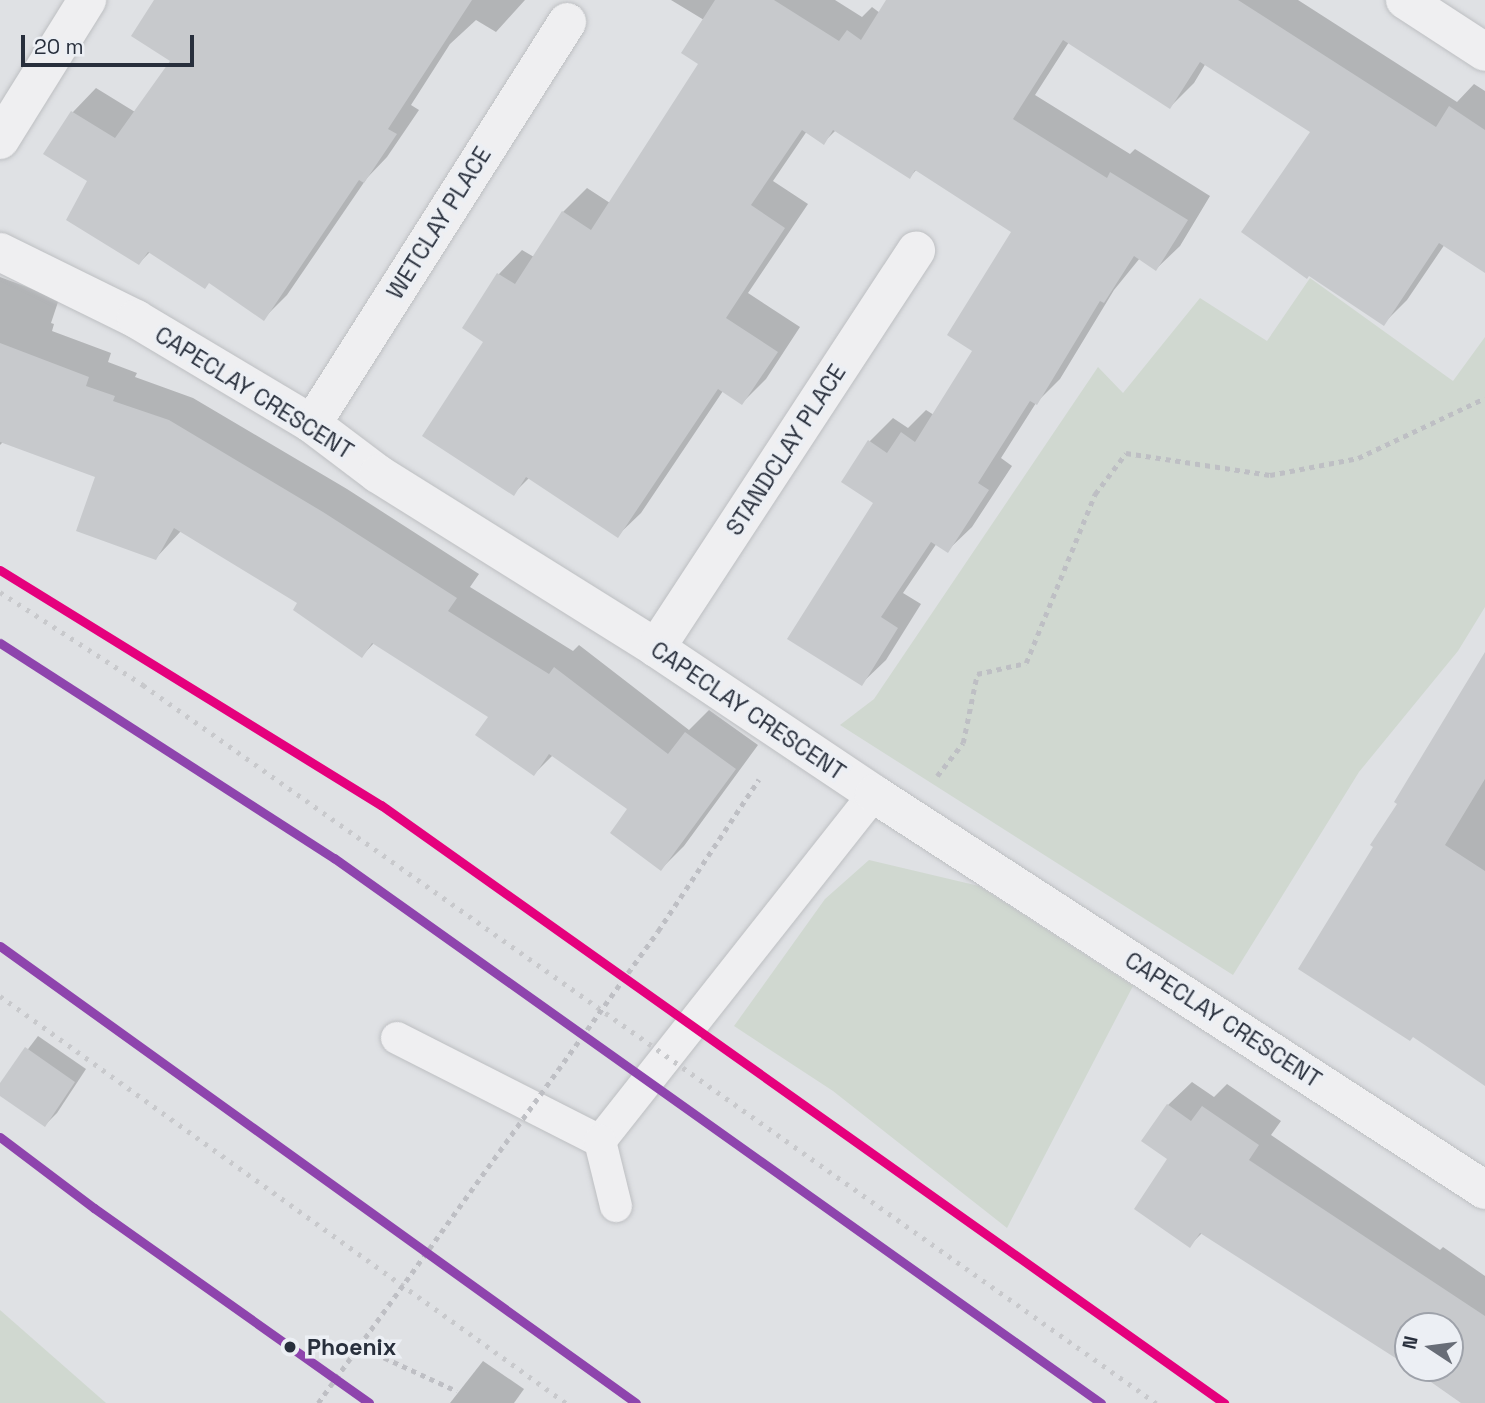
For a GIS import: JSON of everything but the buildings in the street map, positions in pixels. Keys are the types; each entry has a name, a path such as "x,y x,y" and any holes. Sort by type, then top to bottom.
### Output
{"street":[{"path":"0,140 87,0"},
{"path":"1405,0 1485,52"},
{"name":"WETCLAY PLACE","path":"312,424 567,22"},
{"name":"STANDCLAY PLACE","path":"656,648 916,251"},
{"name":"CAPECLAY CRESCENT","path":"0,252 136,319 312,424 378,474 656,648 786,737 1485,1190"}],"lane":[{"path":"600,1141 874,794"},
{"path":"397,1038 600,1141 616,1206"}],"path":[{"path":"907,816 962,743 976,674 1026,663 1095,494 1126,453 1270,475 1358,458 1485,398"},
{"path":"318,1403 357,1345 657,931 786,737"},
{"path":"357,1345 457,1391"}],"shaded area":[{"path":"1310,278 1453,381 1485,337 1485,607 1458,651 1359,772 1233,975 840,725 874,699 1098,367 1123,393 1200,298 1267,341"},
{"path":"869,860 979,886 1133,986 1007,1228 833,1091 734,1026 825,899"},
{"path":"0,1310 106,1403 0,1403"}],"railway":[{"path":"0,570 381,805 1224,1403"},
{"path":"0,592 143,685 1156,1403"},
{"path":"0,643 334,858 1101,1403"},
{"path":"0,996 566,1403"},
{"path":"0,1137 94,1208 369,1403"}],"transit line":[{"path":"0,570 381,805 1224,1403"},
{"path":"0,643 334,858 1101,1403"},
{"path":"0,946 636,1403"},
{"path":"0,1137 94,1208 369,1403"}],"place":[{"name":"Phoenix","path":"290,1347"}]}
